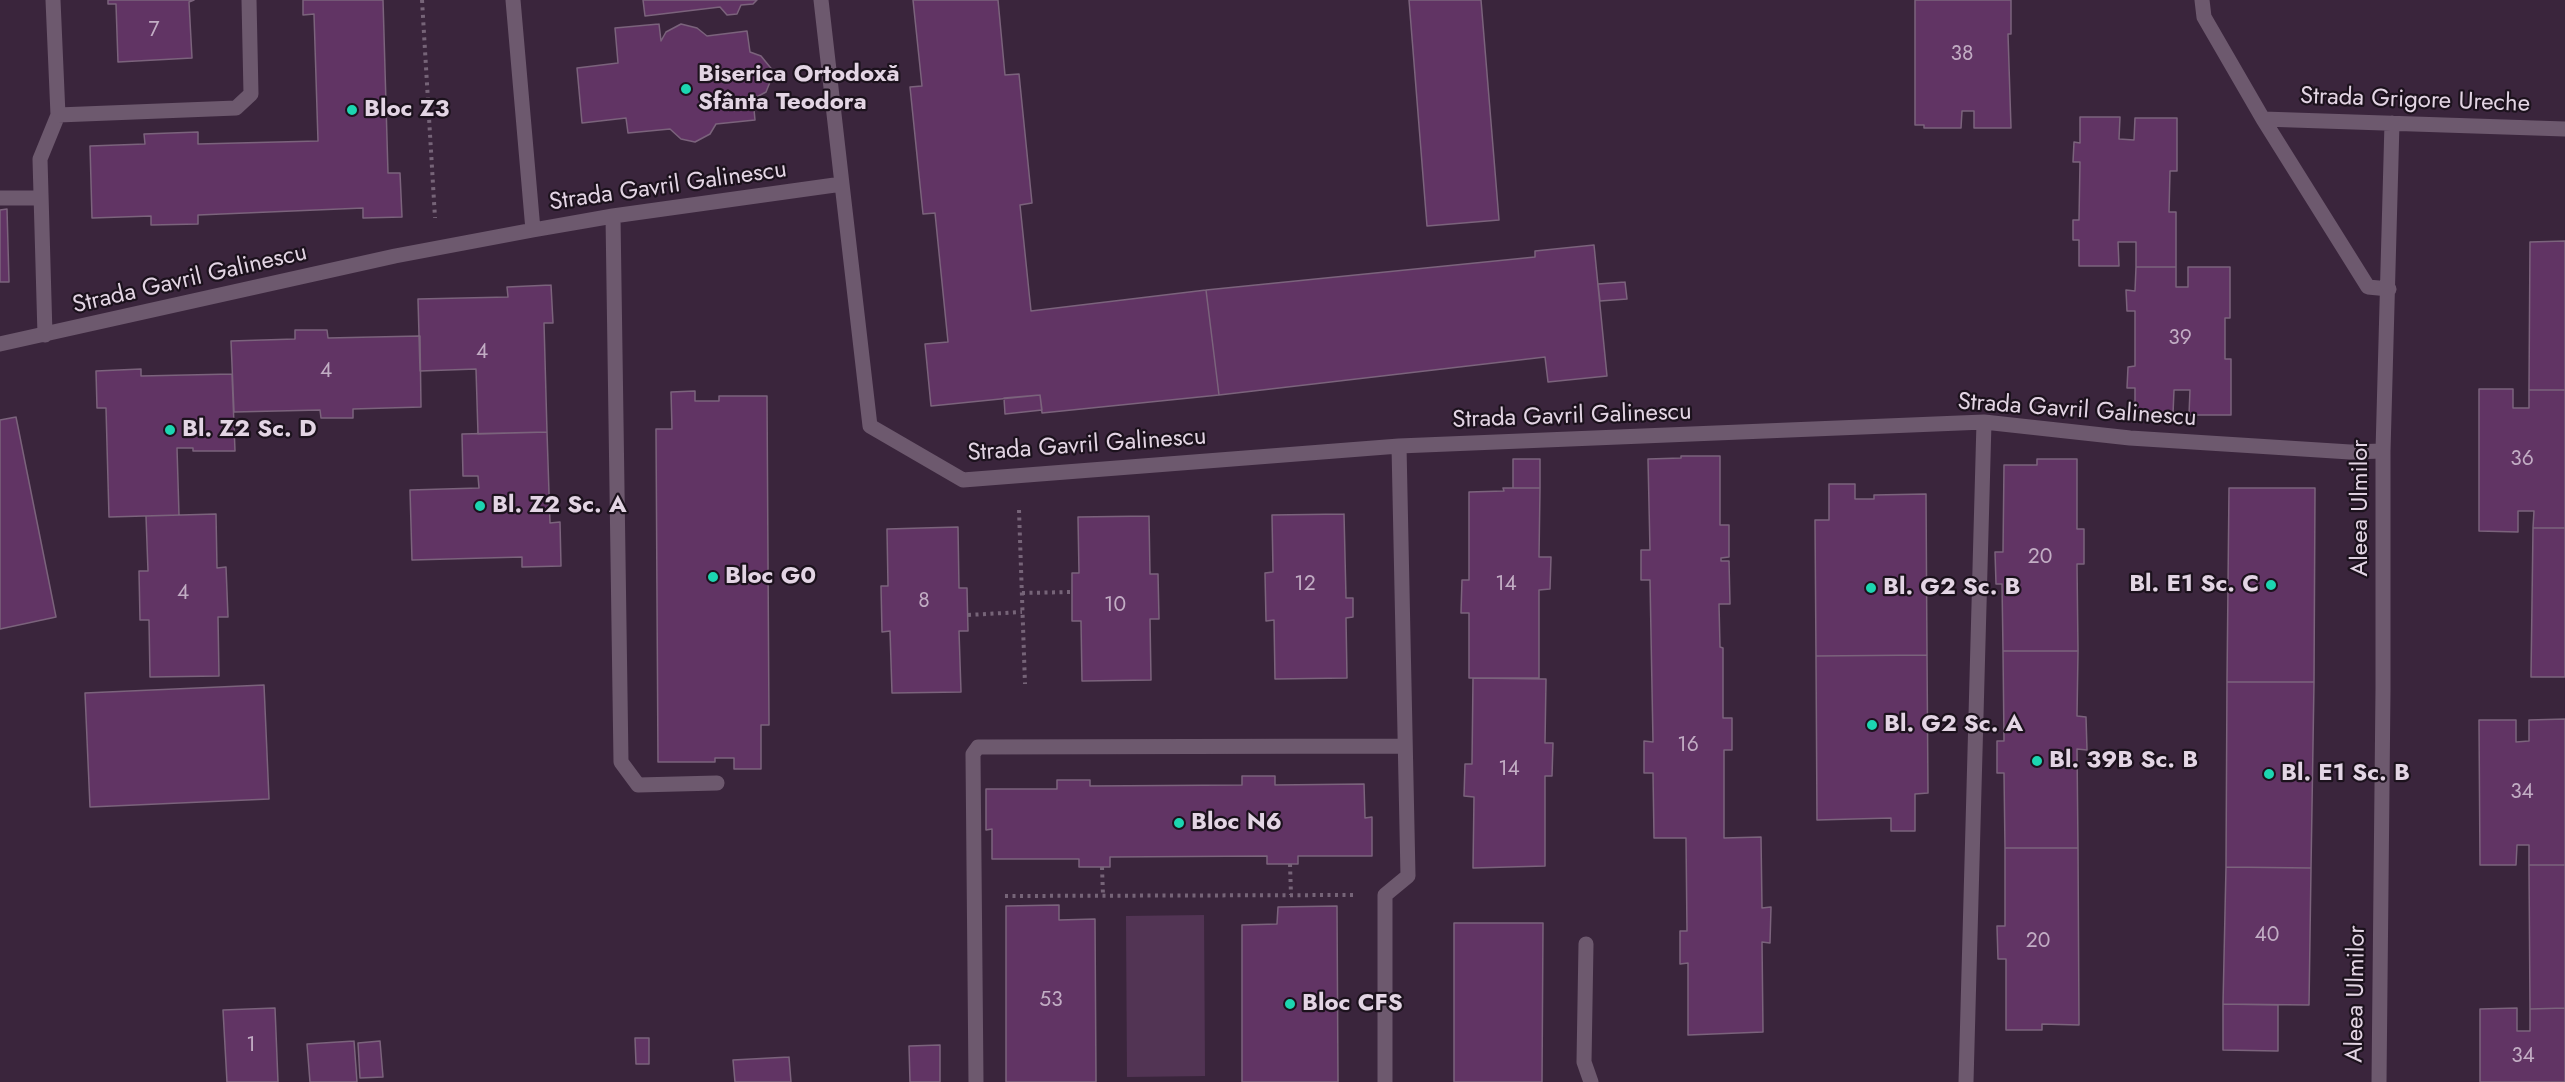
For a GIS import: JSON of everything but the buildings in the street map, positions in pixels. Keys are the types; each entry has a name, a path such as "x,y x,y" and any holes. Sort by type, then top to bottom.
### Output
{"street":[{"path":"45,335 40,159 58,115 53,0"},
{"path":"58,115 236,108 251,94 249,0"},
{"path":"513,0 533,230"},
{"path":"821,0 842,184"},
{"path":"2202,0 2204,17 2263,119 2368,288 2389,289"},
{"name":"Strada Grigore Ureche","path":"2263,119 2565,129"},
{"name":"Aleea Ulmilor","path":"2379,1082 2384,689 2382,451 2389,289 2392,123"},
{"name":"Strada Gavril Galinescu","path":"0,344 437,248 613,216 842,184 870,426 963,480 1399,446 1984,422 2130,438 2338,451 2382,451"},
{"path":"0,198 41,198"},
{"path":"613,216 621,762 638,785 717,783"},
{"path":"1966,1082 1984,422"},
{"path":"1386,1082 1384,895 1408,876 1399,446"},
{"path":"976,1082 973,754 978,747 1404,746"},
{"path":"1586,944 1584,1062 1591,1082"}],"path":[{"path":"422,0 437,248"},
{"path":"1019,510 1024,684"},
{"path":"1022,593 1072,592"},
{"path":"968,615 1022,612"},
{"path":"1290,864 1291,895"},
{"path":"1102,867 1103,896"},
{"path":"975,896 1384,895"}],"shaded area":[{"path":"1204,915 1205,1076 1127,1077 1126,916"}],"place":[{"name":"Biserica Ortodoxă Sfânta Teodora","path":"686,89"},
{"name":"Bloc Z3","path":"352,110"},
{"name":"Bl. Z2 Sc. D","path":"170,430"},
{"name":"Bl. Z2 Sc. A","path":"480,506"},
{"name":"Bloc G0","path":"713,577"},
{"name":"Bl. E1 Sc. C","path":"2271,585"},
{"name":"Bl. G2 Sc. B","path":"1871,588"},
{"name":"Bl. G2 Sc. A","path":"1872,725"},
{"name":"Bl. 39B Sc. B","path":"2037,761"},
{"name":"Bl. E1 Sc. B","path":"2269,774"},
{"name":"Bloc N6","path":"1179,823"},
{"name":"Bloc CFS","path":"1290,1004"}]}
